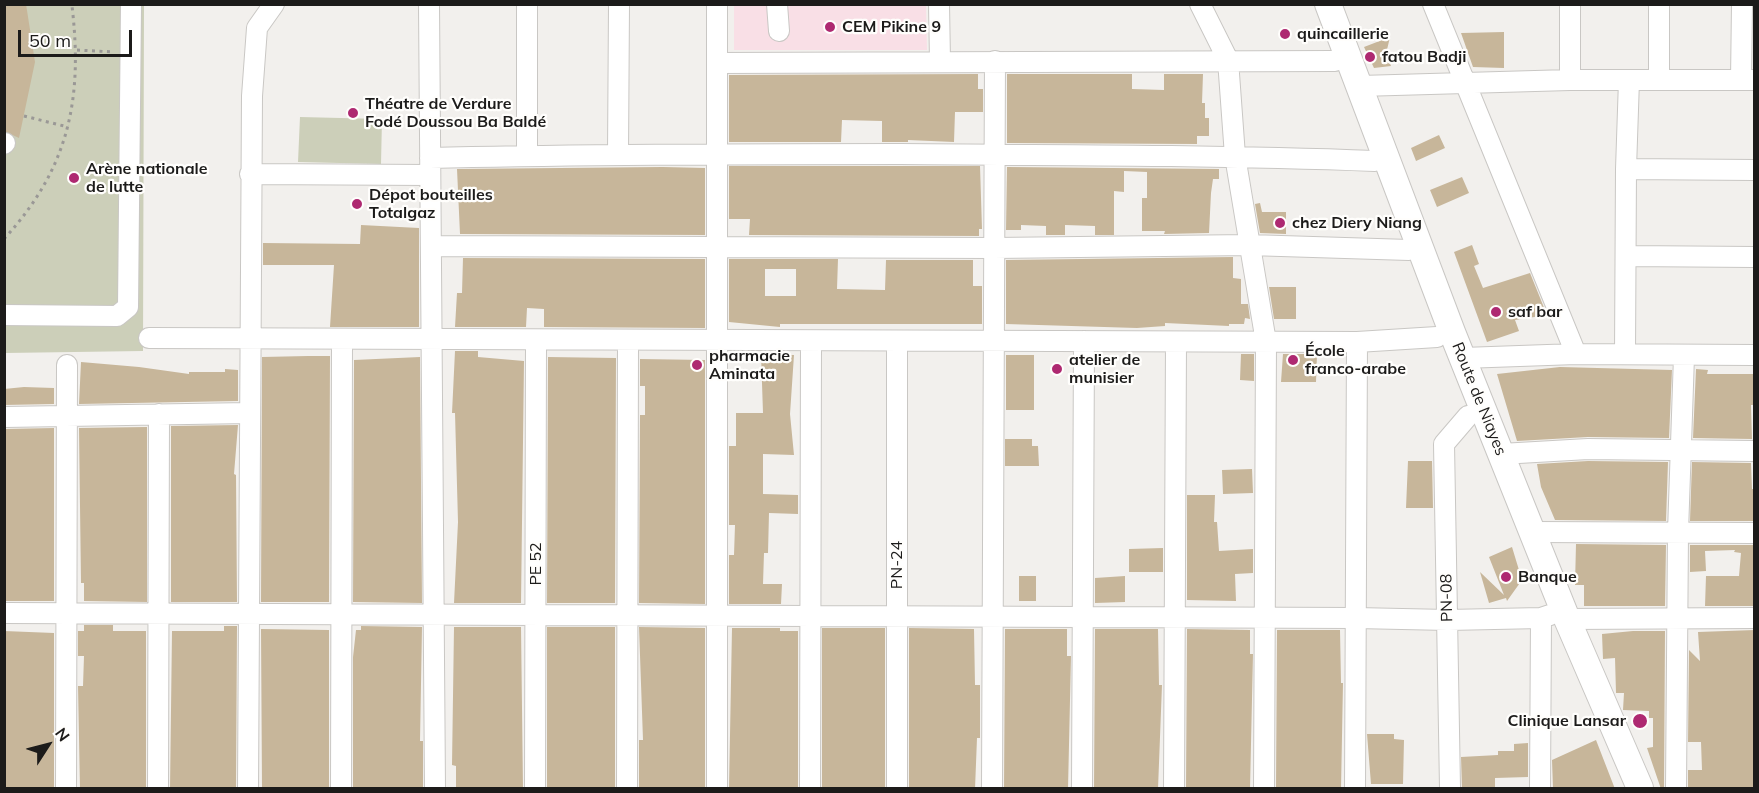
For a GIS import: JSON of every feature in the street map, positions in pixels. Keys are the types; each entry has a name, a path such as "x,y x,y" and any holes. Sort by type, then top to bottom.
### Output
{"main road":[{"name":"Route de Niayes","path":"1313,4 1409,250 1437,338 1624,789"},
{"name":"Route de Niayes","path":"1328,4 1420,253 1534,532 1553,617 1640,789"}],"street":[{"path":"4,315 117,316 128,307 131,4"},
{"path":"248,789 250,174 257,28 274,4"},
{"path":"429,4 435,789"},
{"path":"527,4 527,155"},
{"path":"618,154 619,4"},
{"path":"717,4 717,789"},
{"path":"777,4 779,31"},
{"path":"939,4 940,61"},
{"path":"1200,4 1228,60 1235,156 1266,342 1264,789"},
{"path":"1433,4 1576,354"},
{"path":"1570,4 1570,80"},
{"path":"1659,4 1659,80"},
{"path":"1360,86 1463,81 1748,80 1742,4"},
{"path":"992,789 994,61"},
{"path":"717,63 1335,61"},
{"path":"1624,354 1629,80"},
{"path":"250,174 430,167 527,155 994,154 1235,156 1375,161"},
{"path":"1626,170 1755,170"},
{"path":"430,246 994,248 1249,245 1409,250"},
{"path":"1626,256 1755,257"},
{"path":"148,338 1176,342 1357,342 1437,338"},
{"path":"341,789 342,339"},
{"name":"PE 52","path":"535,789 536,340"},
{"path":"627,789 628,340"},
{"path":"810,789 811,340"},
{"name":"PN-24","path":"897,341 897,789"},
{"path":"1082,789 1084,341"},
{"path":"1174,789 1176,342"},
{"path":"1355,789 1357,342"},
{"path":"1463,358 1576,354 1755,355"},
{"path":"1676,789 1678,532 1683,356"},
{"path":"66,789 67,365"},
{"path":"4,417 249,413"},
{"path":"158,789 159,414"},
{"name":"PN-08","path":"1450,789 1444,444 1468,416"},
{"path":"1501,454 1588,449 1755,451"},
{"path":"1534,532 1755,533"},
{"path":"4,613 1265,617 1448,620 1553,617 1755,618"},
{"path":"1540,789 1553,617"}],"path":[{"path":"6,236 44,183 63,148 74,104 77,50 72,6"},
{"path":"77,50 131,53"},
{"path":"24,116 68,127"}],"shaded area":[{"name":"CEM Pikine 9","path":"734,5 926,5 927,50 734,50"}],"green space":[{"name":"Arène nationale de lutte","path":"4,5 144,5 143,351 5,353"},
{"path":"300,117 382,119 381,164 298,162"}],"building":[{"path":"4,4 26,4 35,62 19,138 4,131"},
{"path":"1504,32 1504,68 1473,67 1461,33"},
{"path":"1390,37 1386,54 1391,66 1374,68 1364,47"},
{"path":"978,74 978,89 983,89 983,112 955,112 954,142 908,140 908,142 882,142 882,121 842,120 841,142 729,142 729,75"},
{"path":"1007,74 1132,74 1132,89 1164,90 1164,74 1203,74 1202,103 1205,103 1205,118 1209,118 1209,136 1197,136 1197,144 1007,143"},
{"path":"1439,135 1445,148 1416,161 1411,148"},
{"path":"729,166 980,166 982,229 979,229 979,236 749,235 750,219 729,219"},
{"path":"1007,167 1219,169 1219,179 1213,179 1209,233 1164,234 1165,231 1142,231 1142,198 1147,198 1147,172 1124,171 1124,192 1114,191 1114,235 1095,235 1095,226 1065,225 1065,235 1046,235 1046,226 1021,225 1021,230 1006,230"},
{"path":"705,168 705,235 460,234 457,169"},
{"path":"1462,177 1469,193 1437,207 1430,190"},
{"path":"1260,203 1262,212 1286,212 1286,234 1260,233 1255,204"},
{"path":"361,225 419,228 419,327 330,327 334,265 263,265 263,243 360,244"},
{"path":"1472,245 1479,264 1474,266 1483,288 1530,273 1547,315 1515,320 1519,331 1487,342 1454,252"},
{"path":"1233,257 1233,278 1241,279 1241,304 1248,304 1250,319 1245,318 1244,324 1229,324 1229,326 1165,323 1165,326 1137,328 1006,324 1006,260"},
{"path":"463,258 705,259 705,328 544,327 544,309 527,308 526,327 455,327 457,293 462,293"},
{"path":"729,259 838,259 837,289 885,290 886,260 973,260 973,286 982,286 982,324 780,324 780,327 729,322","holes":["765,269 796,269 796,296 765,296"]},
{"path":"1269,287 1296,287 1296,319 1274,319"},
{"path":"455,351 478,351 478,357 524,361 521,603 454,603 458,522 455,413 452,413"},
{"path":"761,354 794,355 790,414 794,455 763,454 763,494 798,495 798,514 769,513 768,553 764,553 763,584 782,584 781,604 729,604 729,555 734,555 735,525 729,525 729,446 736,446 736,413 763,413"},
{"path":"1241,354 1254,354 1254,381 1240,380"},
{"path":"1283,354 1317,354 1316,382 1281,382"},
{"path":"1006,355 1034,355 1034,410 1006,410"},
{"path":"330,356 329,602 261,602 262,357"},
{"path":"420,357 422,603 353,602 354,360"},
{"path":"548,357 616,358 615,603 547,603"},
{"path":"640,359 705,360 705,604 639,603 640,415 645,415 645,386 640,386"},
{"path":"81,362 189,374 189,372 225,372 225,369 238,370 238,401 79,404"},
{"path":"1560,367 1672,370 1669,438 1588,437 1517,441 1497,374"},
{"path":"1696,369 1708,370 1707,374 1755,374 1755,405 1751,405 1752,439 1693,438"},
{"path":"54,388 54,404 4,405 4,389"},
{"path":"238,425 234,474 236,475 237,602 171,602 171,426"},
{"path":"147,427 147,602 84,601 84,583 81,583 79,428"},
{"path":"54,428 54,601 4,601 4,429"},
{"path":"1005,439 1032,439 1032,446 1038,446 1039,466 1005,466"},
{"path":"1408,461 1432,461 1433,508 1406,508"},
{"path":"1588,461 1668,462 1666,521 1555,520 1541,487 1537,464"},
{"path":"1692,462 1751,463 1752,489 1755,489 1753,521 1690,521"},
{"path":"1252,469 1253,493 1223,494 1222,470"},
{"path":"1187,495 1215,495 1214,522 1217,522 1219,551 1253,549 1253,573 1235,574 1236,601 1187,600"},
{"path":"1576,544 1666,545 1665,606 1584,606 1584,585 1575,585"},
{"path":"1690,545 1755,545 1755,606 1705,606 1706,576 1739,576 1741,553 1734,552 1735,550 1705,551 1706,571 1690,572"},
{"name":"Banque","path":"1512,547 1522,580 1507,601 1506,598 1489,603 1480,572 1504,595 1489,557"},
{"path":"1163,548 1163,572 1129,572 1129,549"},
{"path":"1019,576 1036,576 1036,601 1019,601"},
{"path":"1125,576 1125,602 1095,603 1095,578"},
{"path":"84,625 113,625 113,631 146,631 146,789 80,789 78,686 83,686 84,656 78,656 78,631 84,631"},
{"path":"224,626 237,626 236,789 170,789 172,631 224,631"},
{"path":"361,626 422,627 420,741 423,741 423,789 353,789 353,657 356,630 361,630"},
{"path":"454,627 521,627 523,789 456,789 456,766 452,765"},
{"path":"547,627 615,627 615,789 547,789"},
{"path":"639,627 705,628 705,789 639,789 639,740 643,740"},
{"path":"732,628 780,628 780,631 798,631 798,789 729,789"},
{"path":"822,628 885,628 885,789 822,789"},
{"path":"909,628 974,629 975,685 980,685 980,738 977,738 975,789 909,789"},
{"path":"261,629 329,630 329,789 262,789"},
{"path":"1005,629 1067,629 1067,656 1071,656 1068,789 1004,789"},
{"path":"1095,629 1158,629 1159,685 1162,685 1158,789 1094,789"},
{"path":"1187,629 1250,630 1250,654 1253,654 1250,789 1186,789"},
{"path":"1277,630 1340,630 1341,683 1343,683 1341,789 1276,788"},
{"path":"1755,630 1755,789 1688,789 1688,770 1702,770 1701,742 1688,742 1689,650 1700,661 1698,632"},
{"path":"4,631 54,633 54,789 4,789"},
{"path":"1665,631 1664,789 1661,789 1647,748 1653,747 1653,718 1649,718 1649,711 1623,710 1624,693 1616,693 1615,658 1603,659 1602,634"},
{"path":"1367,734 1394,734 1394,739 1404,740 1403,784 1371,784"},
{"path":"1596,740 1615,789 1553,789 1552,760"},
{"path":"1528,743 1528,777 1495,778 1495,789 1462,789 1461,757 1498,755 1498,751 1514,751 1514,744"}],"place":[{"name":"CEM Pikine 9","path":"830,27"},
{"name":"quincaillerie","path":"1285,34"},
{"name":"fatou Badji","path":"1370,57"},
{"name":"Théatre de Verdure Fodé Doussou Ba Baldé","path":"353,113"},
{"name":"Arène nationale de lutte","path":"74,178"},
{"name":"Dépot bouteilles Totalgaz","path":"357,204"},
{"name":"chez Diery Niang","path":"1280,223"},
{"name":"saf bar","path":"1496,312"},
{"name":"École franco-arabe","path":"1293,360"},
{"name":"pharmacie Aminata","path":"697,365"},
{"name":"atelier de munisier","path":"1057,369"},
{"name":"Banque","path":"1506,577"},
{"name":"Clinique Lansar","path":"1640,721"}]}
